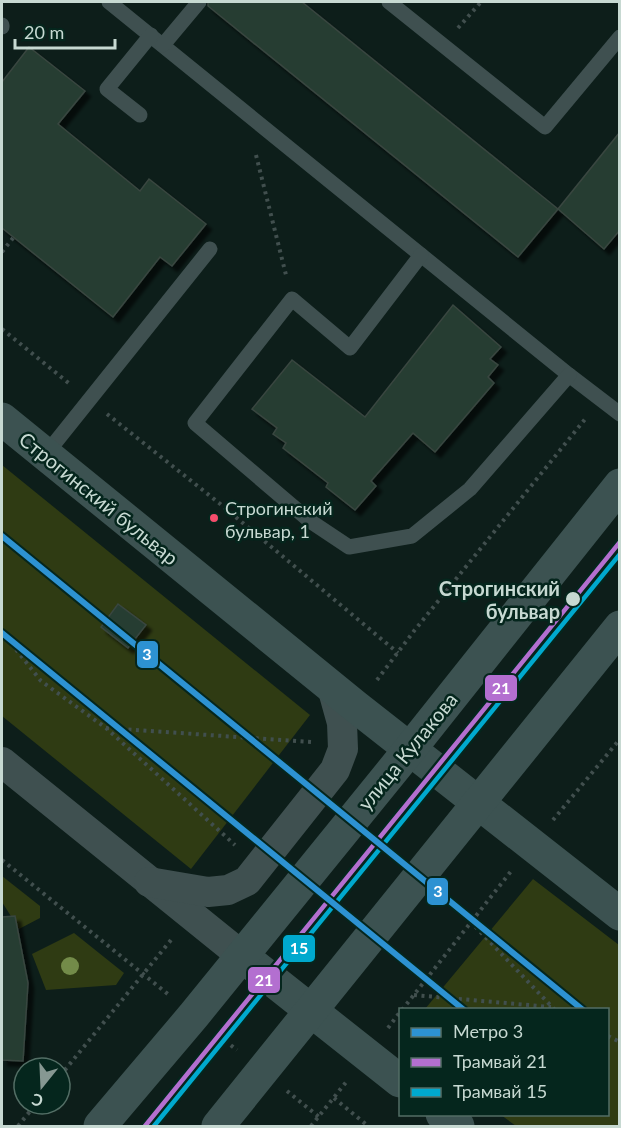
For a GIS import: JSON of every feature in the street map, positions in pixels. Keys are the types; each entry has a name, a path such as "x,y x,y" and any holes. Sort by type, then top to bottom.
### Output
{"main road":[{"name":"Строгинский бульвар","path":"2,418 332,687 478,802 542,835 620,914"},
{"name":"улица Кулакова","path":"100,1126 194,1015 410,749 620,485"},
{"path":"218,1126 620,627"},
{"path":"242,956 399,1081"},
{"path":"445,1116 458,1126"}],"street":[{"path":"149,882 208,892 228,890 247,880 334,770 343,749 343,732 332,687"},
{"path":"2,762 242,956"}],"lane":[{"path":"109,2 569,375 618,412"},
{"path":"140,115 107,89 199,2"},
{"path":"389,2 545,128 620,37"},
{"path":"46,454 210,249"},
{"path":"421,255 350,348 292,299 195,423 310,520 349,547 412,537 470,489 569,375"}],"path":[{"path":"444,46 481,2"},
{"path":"245,112 292,299"},
{"path":"2,252 14,238"},
{"path":"2,329 219,503 398,653"},
{"path":"377,680 591,413 618,412"},
{"path":"2,632 41,681 106,728 241,850"},
{"path":"106,728 315,742"},
{"path":"404,1008 470,921 620,739"},
{"path":"2,860 319,1117"},
{"path":"470,921 552,1008"},
{"path":"72,1061 171,940"},
{"path":"414,995 543,1008"},
{"path":"334,1098 368,1126"}],"green space":[{"path":"2,465 310,715 191,869 2,716"},
{"path":"2,876 40,906 40,918 19,929 2,902"},
{"path":"533,879 619,945 619,1126 516,1126 502,1116 609,1116 609,1008 426,1008"},
{"path":"74,933 124,973 116,985 46,990 32,954"}],"building":[{"path":"208,2 302,2 558,209 518,257 208,6"},
{"path":"29,47 85,91 58,124 140,191 149,179 206,224 172,266 160,257 113,317 2,228 2,82"},
{"path":"620,132 620,230 604,249 558,209"},
{"path":"453,305 501,347 490,359 498,365 488,377 494,383 435,452 413,433 371,481 376,486 355,510 326,487 328,483 283,448 286,443 273,434 277,428 252,409 292,360 365,417"},
{"path":"118,604 146,625 128,648 101,627"},
{"path":"15,916 28,983 23,1056 12,1056 12,1060 2,1060 2,917"}],"metro line":[{"name":"3","path":"2,536 581,1008"},
{"name":"3","path":"2,633 462,1008"}],"tram line":[{"name":"21","path":"145,1126 620,542"},
{"name":"15","path":"154,1126 620,554"}],"place":[{"name":"Строгинский бульвар, 1","path":"214,518"},
{"name":"Строгинский бульвар","path":"573,599"}]}
